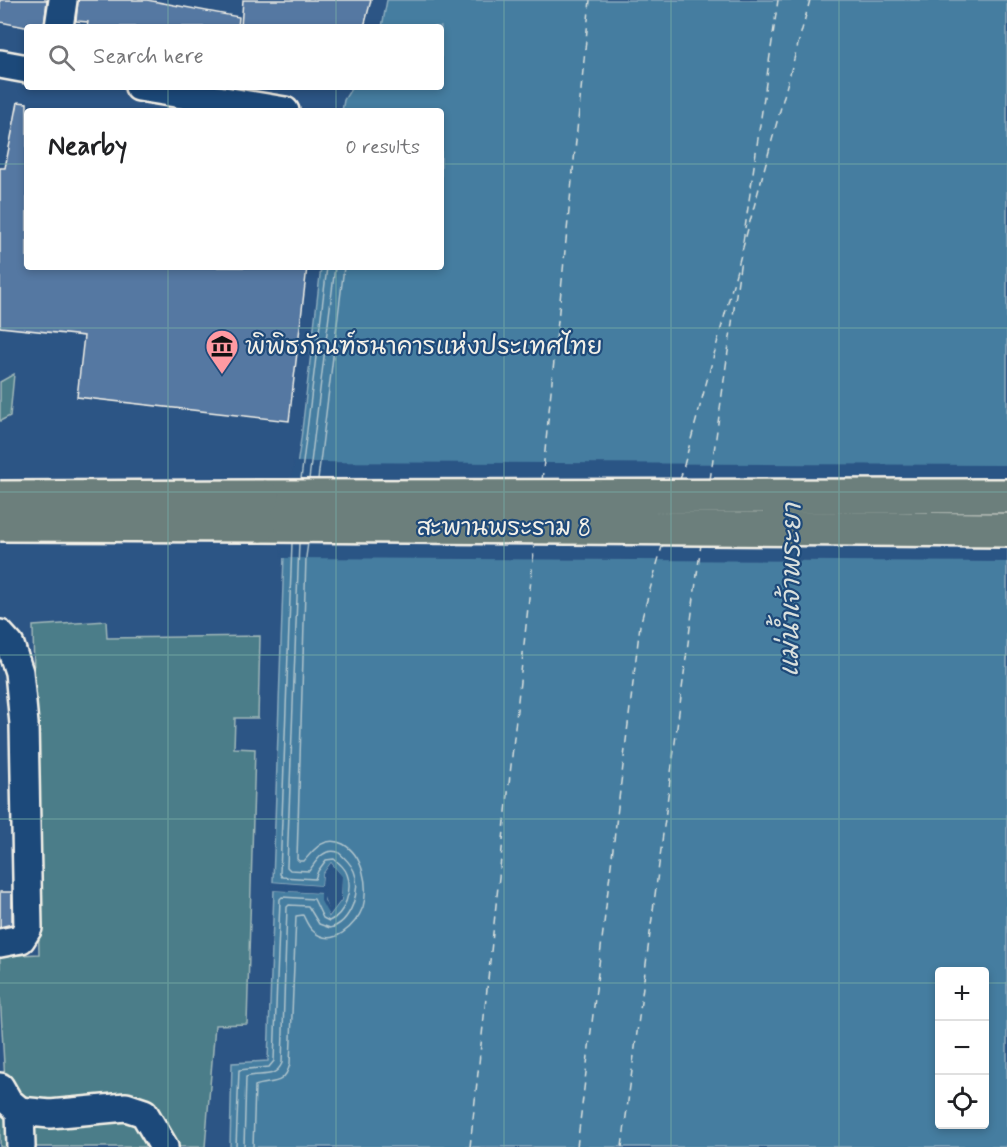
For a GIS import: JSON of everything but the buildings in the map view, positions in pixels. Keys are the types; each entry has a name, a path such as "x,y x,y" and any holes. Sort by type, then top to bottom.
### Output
{"main road":[{"name":"สะพานพระราม 8","path":"0,498 1007,496"},
{"name":"สะพานพระราม 8","path":"10,527 1007,530"}],"street":[{"path":"59,24 63,0"},
{"path":"0,64 24,68"},
{"path":"157,90 267,108"},
{"path":"10,527 35,515 33,491 30,485 290,485"},
{"path":"0,491 33,491"},
{"path":"10,527 30,536 290,536"},
{"path":"0,634 10,645 19,672 24,724 28,928 21,939 0,943"},
{"path":"0,1087 8,1101 20,1111 50,1114 126,1107 144,1113 159,1142"},
{"path":"20,1111 21,1147"}],"green space":[{"path":"14,374 10,416 0,421 0,382"},
{"path":"106,621 107,638 260,636 258,718 235,718 234,748 255,749 247,1024 215,1025 205,1147 175,1147 158,1112 27,1103 5,1082 0,956 39,954 33,626"},
{"path":"0,1104 130,1114 147,1141 147,1147 0,1147"}],"water":[{"name":"แม่น้ำเจ้าพระยา","path":"387,0 1007,0 1007,1147 230,1147 232,1063 268,1061 274,890 322,893 329,916 341,900 341,876 331,863 323,874 322,886 273,882 284,555 301,439 321,270 444,270 444,108 343,108 350,90 444,90 444,24 383,24"}],"pier":[{"path":"294,462 1007,465 1007,562 281,558"},
{"path":"331,863 342,876 341,900 329,916 321,901 321,893 271,890 273,887 323,890 329,911 338,899 338,877 331,868 326,875 323,889 273,885 270,882 322,886 323,874"}],"ferry route":[{"path":"542,481 590,0"},
{"path":"743,242 778,0"},
{"path":"680,480 810,0"},
{"path":"710,480 741,259"},
{"path":"470,1147 535,542"},
{"path":"577,1147 640,625 663,543"},
{"path":"622,1147 701,544"}],"place":[{"name":"พิพิธภัณฑ์ธนาคารแห่งประเทศไทย","path":"222,375"}]}
